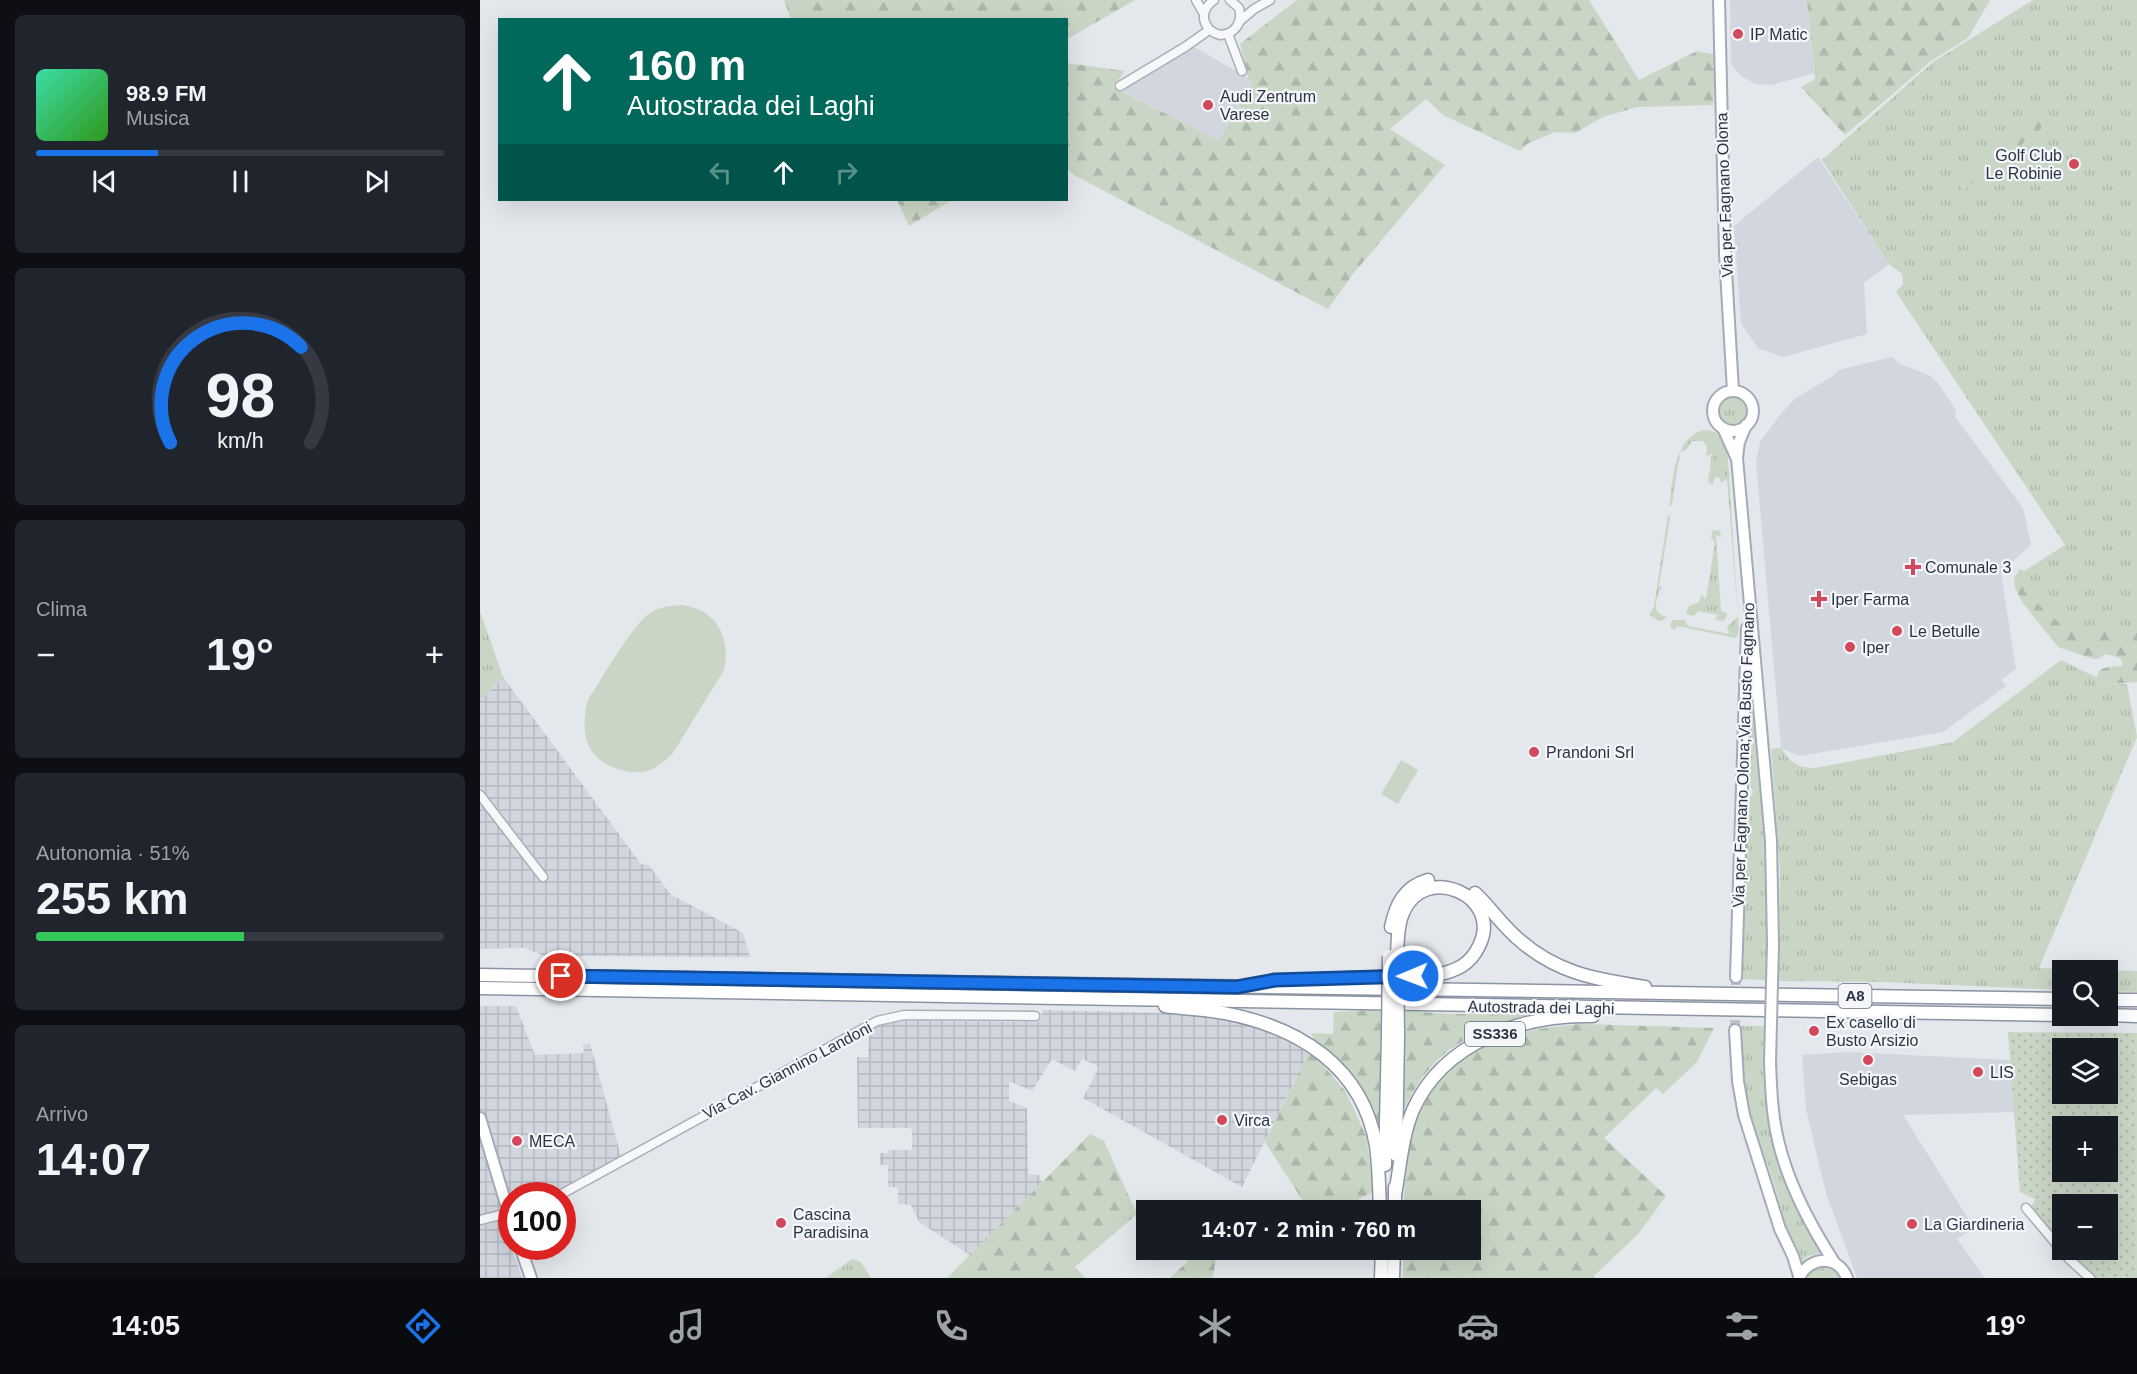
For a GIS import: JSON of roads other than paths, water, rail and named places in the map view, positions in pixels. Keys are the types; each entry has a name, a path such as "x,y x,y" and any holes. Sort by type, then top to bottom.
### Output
{"highway":[{"path":"1395,1200 1393,954 1390,929 1394,911 1409,889 1421,882 1433,879 1447,879 1461,884 1473,891 1514,936 1534,953 1554,965 1586,978 1692,993"},
{"path":"1237,987 1275,980 1436,975 1453,972 1466,964 1482,941 1485,929 1483,916 1469,897 1458,891 1447,887 1424,890 1408,903 1401,915 1393,954"},
{"name":"Autostrada dei Laghi","path":"480,975 2052,999"},
{"name":"Autostrada dei Laghi","path":"480,988 2052,1015"},
{"path":"1116,999 1223,1013 1263,1022 1299,1037 1325,1055 1348,1078 1371,1123 1376,1145 1381,1200"},
{"path":"2118,1000 2137,1000"},
{"name":"SS336","path":"1395,1195 1406,1135 1414,1109 1443,1067 1472,1045 1487,1037 1522,1025 1552,1019 1585,1016 1617,1017 1693,1010"},
{"path":"2118,1015 2137,1016"},
{"path":"1383,1200 1393,1035"},
{"path":"1381,1278 1382,1260"},
{"path":"1393,1278 1394,1260"}],"main road":[{"name":"Via per Fagnano Olona","path":"1719,0 1725,253 1733,391"},
{"path":"1737,458 1723,428 1713,415 1714,404 1722,394 1733,391 1743,394 1750,402 1752,413 1739,442 1737,458 1748,595"},
{"path":"1723,428 1735,430 1746,425"},
{"name":"Via per Fagnano Olona;Via Busto Fagnano","path":"1748,595 1771,841 1773,944 1770,1062 1778,1141 1788,1171 1817,1238 1847,1278"},
{"name":"Via per Fagnano Olona;Via Busto Fagnano","path":"1736,977 1748,595"},
{"path":"1735,1030 1736,1070 1744,1115 1778,1223 1793,1256 1799,1277"},
{"path":"480,1118 498,1182"},
{"path":"525,1260 531,1278"},
{"path":"1799,1277 1810,1264 1817,1261 1834,1262"}],"street":[{"path":"1196,0 1205,24 1216,34 1228,34 1261,4"},
{"path":"1203,14 1208,4 1214,0"},
{"path":"1233,2 1253,6 1270,0"},
{"path":"1233,2 1240,12 1240,21"},
{"path":"1120,86 1209,30"},
{"path":"1228,34 1242,71"},
{"path":"480,795 543,877"},
{"name":"Via Cav. Giannino Landoni","path":"576,1186 877,1021 904,1015 1035,1016"},
{"path":"480,1141 490,1156"},
{"path":"2026,1208 2069,1259 2090,1278"},
{"path":"480,1220 498,1220"}],"tunnel":[{"path":"1735,1030 1736,977"}],"place":[{"name":"IP Matic","path":"1738,34"},
{"name":"Audi Zentrum Varese","path":"1208,105"},
{"name":"Golf Club Le Robinie","path":"2074,164"},
{"name":"Comunale 3","path":"1913,567"},
{"name":"Iper Farma","path":"1819,599"},
{"name":"Le Betulle","path":"1897,631"},
{"name":"Iper","path":"1850,647"},
{"name":"Prandoni Srl","path":"1534,752"},
{"name":"Ex casello di Busto Arsizio","path":"1814,1031"},
{"name":"Sebigas","path":"1868,1060"},
{"name":"LIS","path":"1978,1072"},
{"name":"Virca","path":"1222,1120"},
{"name":"MECA","path":"517,1141"},
{"name":"Cascina Paradisina","path":"781,1223"},
{"name":"La Giardineria","path":"1912,1224"}]}
